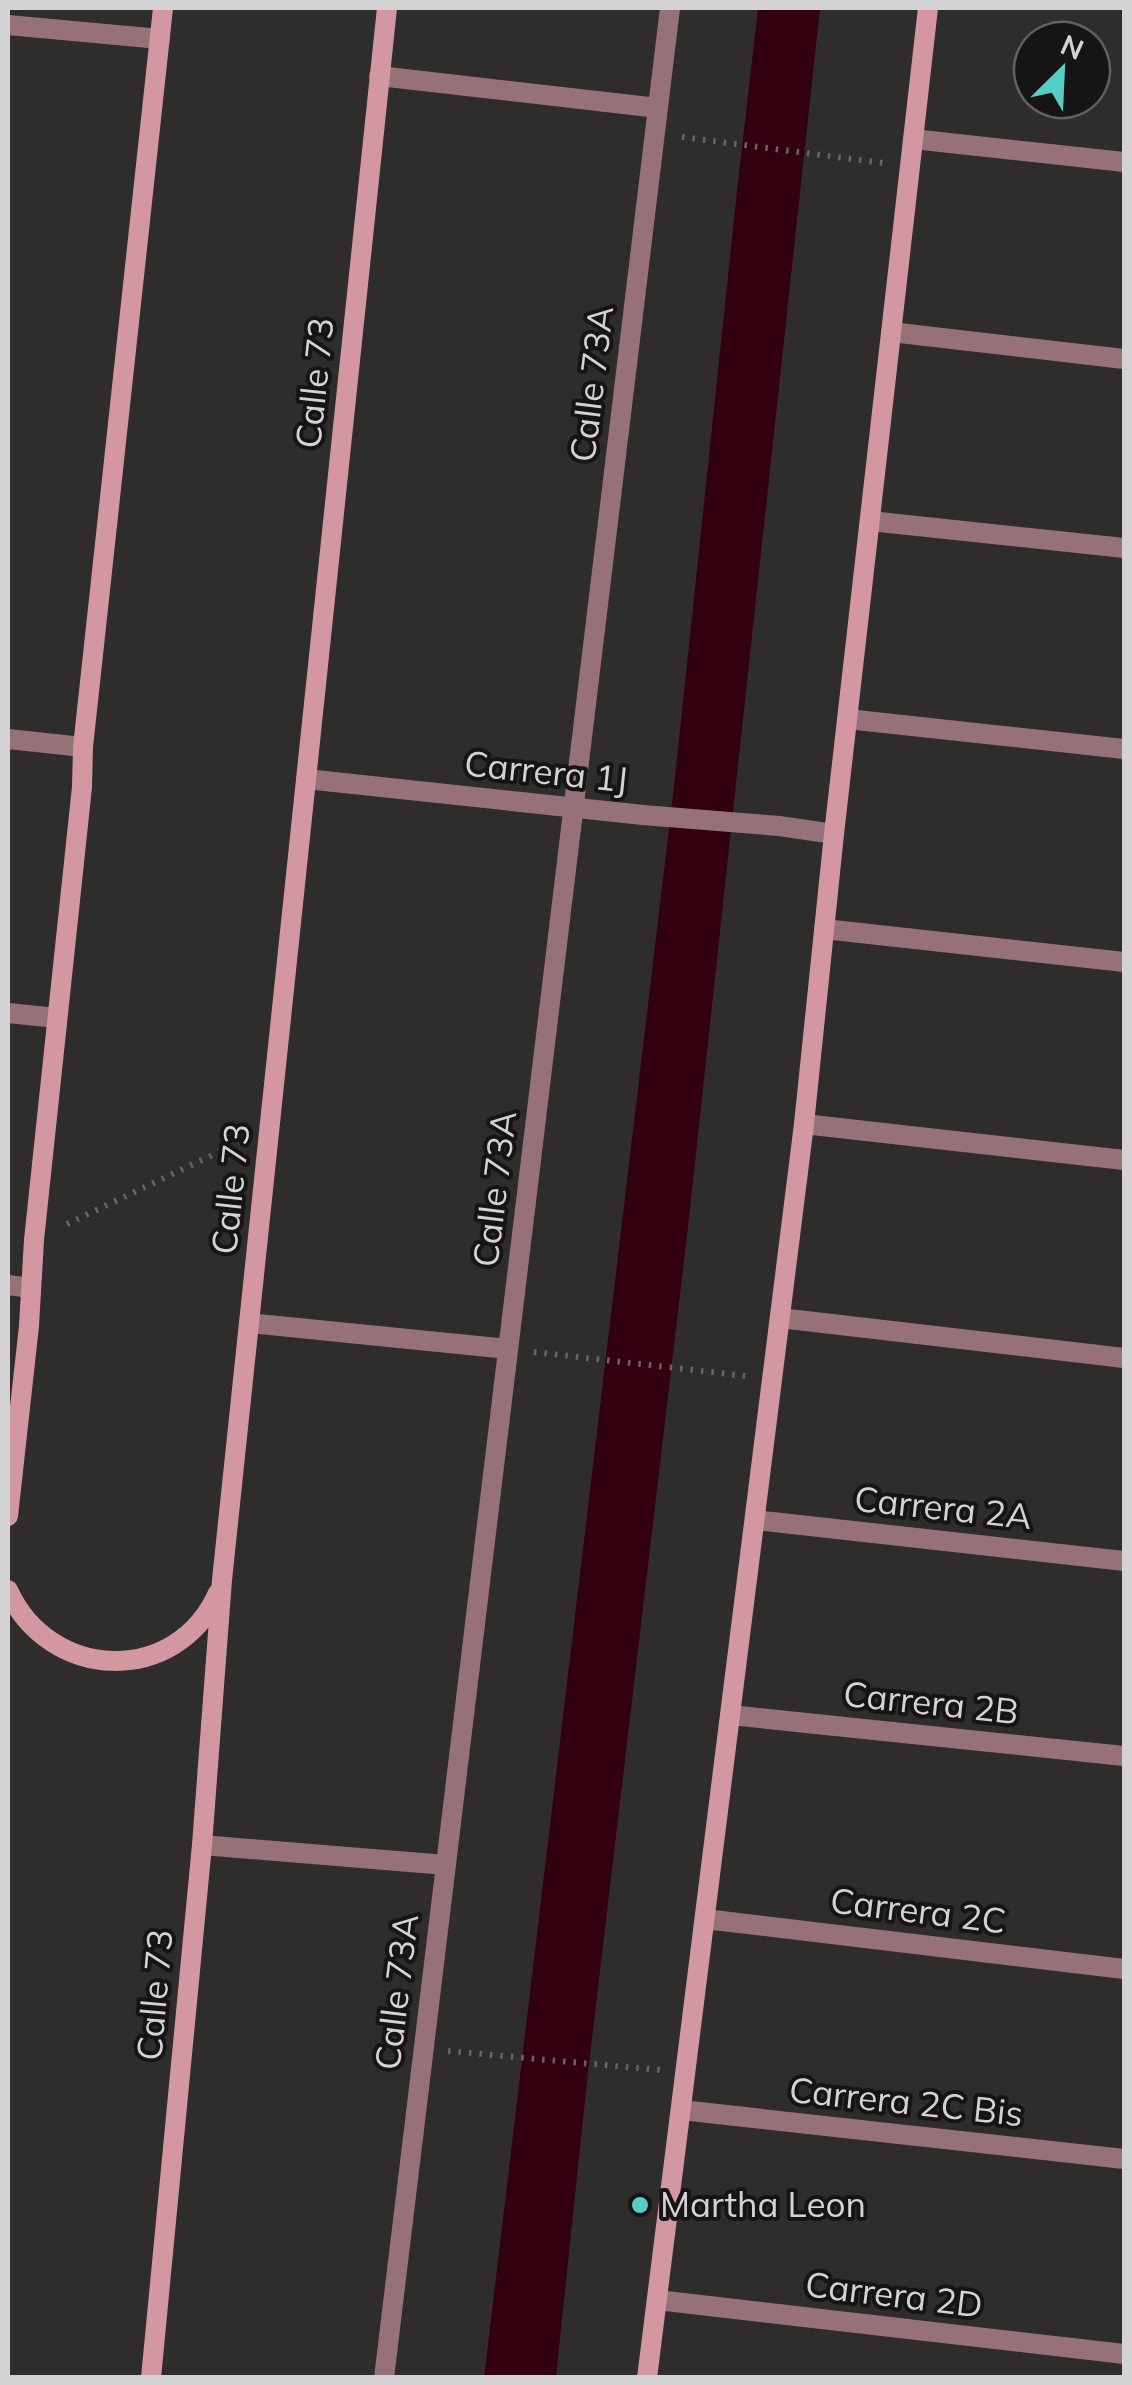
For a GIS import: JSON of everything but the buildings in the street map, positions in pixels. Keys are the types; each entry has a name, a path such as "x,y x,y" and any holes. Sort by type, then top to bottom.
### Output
{"main road":[{"path":"8,1516 83,748 163,8"},
{"name":"Calle 73","path":"151,2378 202,1844 222,1580 387,8"},
{"path":"647,2378 804,1124 928,8"},
{"path":"8,1590 18,1610 43,1637 76,1655 112,1662 149,1656 182,1639 208,1612 222,1580"}],"street":[{"name":"Calle 73A","path":"384,2378 670,8"},
{"path":"8,25 160,40"},
{"path":"380,76 658,108"},
{"path":"913,139 1124,162"},
{"path":"891,332 1124,360"},
{"path":"870,520 1124,548"},
{"path":"847,719 1124,748"},
{"path":"8,739 83,748"},
{"name":"Carrera 1J","path":"306,779 834,834"},
{"path":"824,928 1124,962"},
{"path":"8,1013 57,1018"},
{"path":"804,1124 1124,1160"},
{"path":"8,1285 31,1288"},
{"path":"780,1318 1124,1358"},
{"path":"249,1322 508,1349"},
{"name":"Carrera 2A","path":"754,1520 1124,1560"},
{"name":"Carrera 2B","path":"730,1715 1124,1756"},
{"path":"202,1844 446,1865"},
{"name":"Carrera 2C","path":"705,1920 1124,1968"},
{"name":"Carrera 2C Bis","path":"681,2110 1124,2159"},
{"name":"Carrera 2D","path":"657,2300 1124,2354"}],"path":[{"path":"655,134 873,162"},
{"path":"67,1224 244,1140"},
{"path":"508,1349 720,1372"},
{"path":"422,2049 659,2070"}],"shaded area":[{"path":"758,8 820,8 688,1227 556,2377 484,2378 674,787"}],"place":[{"name":"Martha Leon","path":"640,2205"}]}
